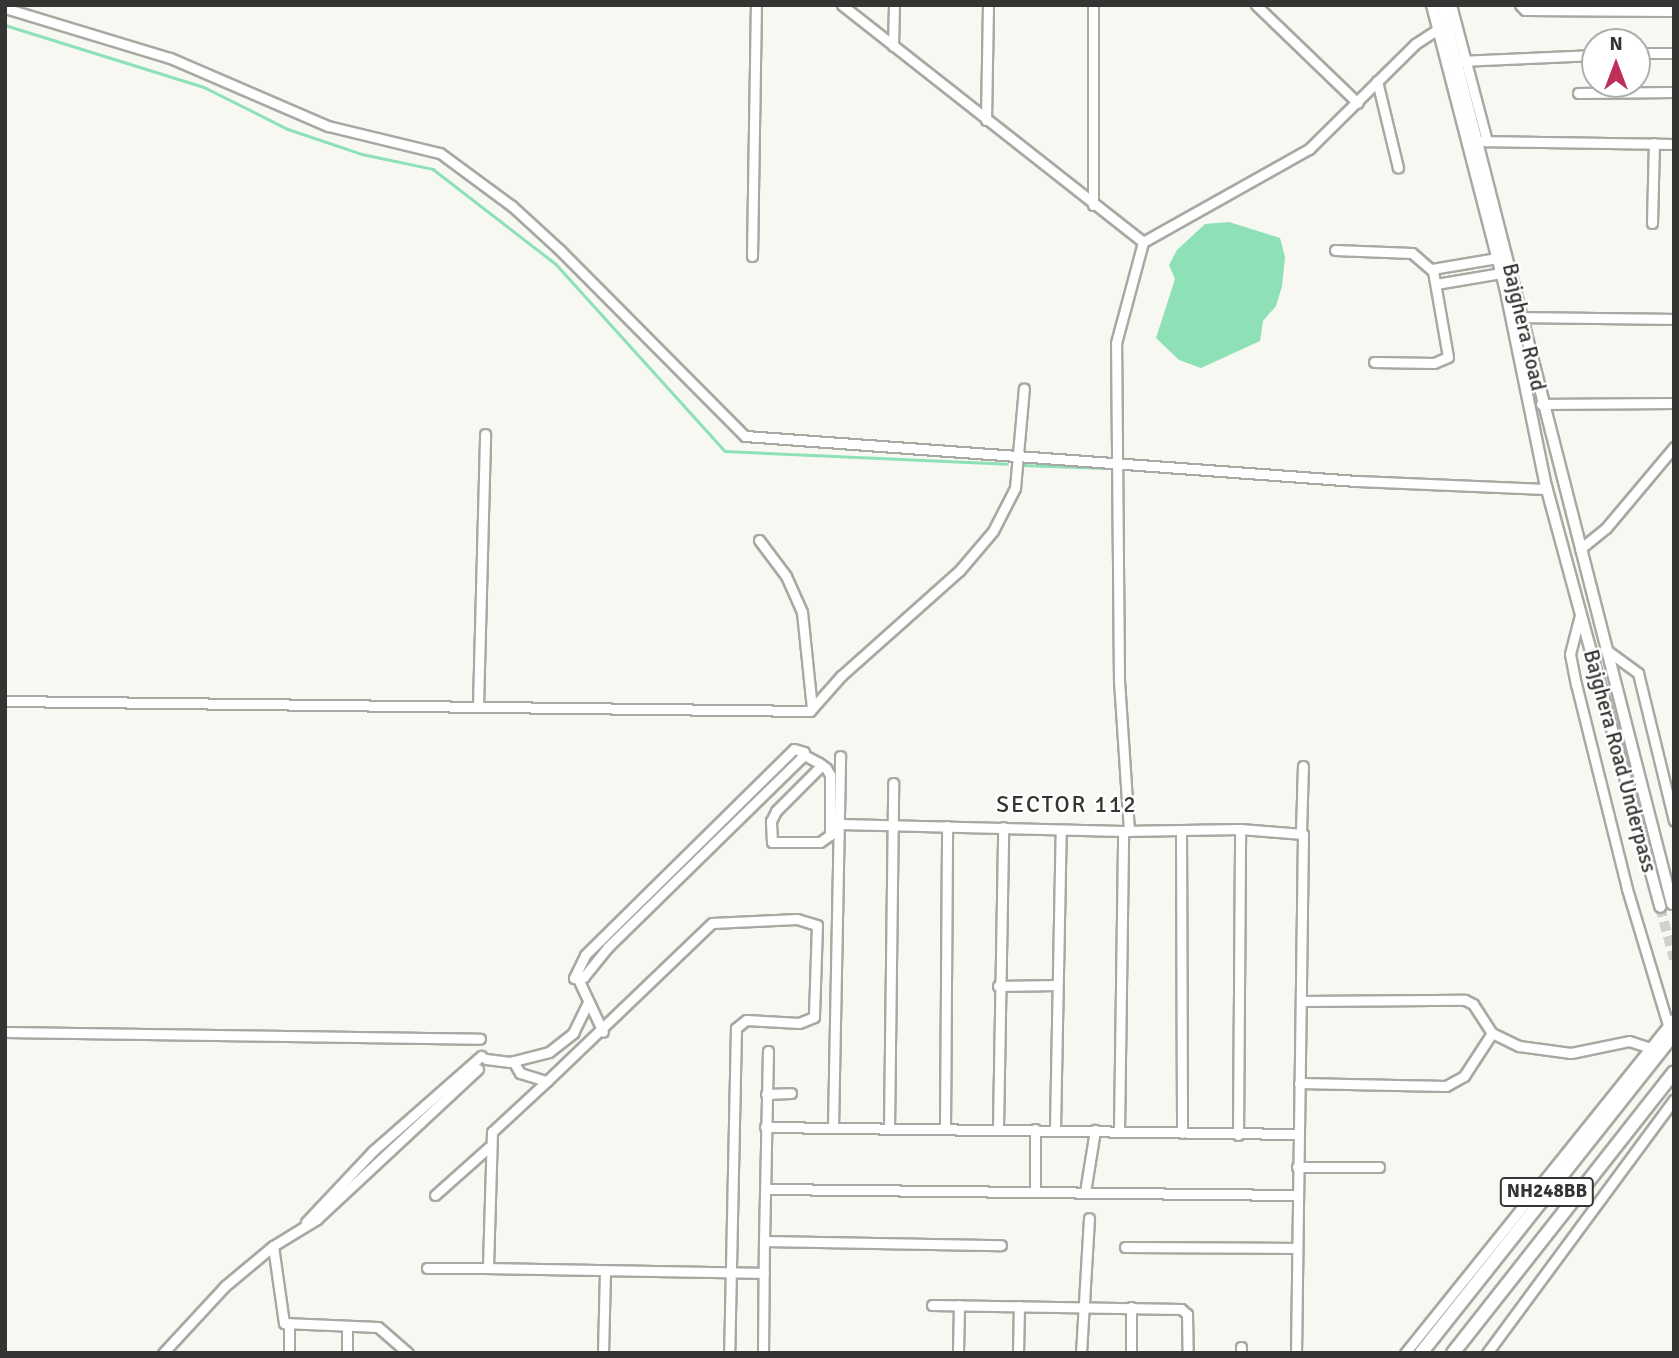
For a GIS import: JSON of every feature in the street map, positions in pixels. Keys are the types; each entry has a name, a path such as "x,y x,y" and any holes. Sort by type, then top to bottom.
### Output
{"highway":[{"name":"NH248BB","path":"1422,1353 1672,1025"},
{"name":"NH248BB","path":"1453,1353 1674,1072"}],"main road":[{"name":"Bajghera Road","path":"1432,5 1461,61 1514,278 1520,317 1541,404 1605,649"},
{"name":"Bajghera Road","path":"1442,5 1443,26 1505,287 1538,449"},
{"path":"1538,449 1553,449"},
{"name":"Bajghera Road Underpass","path":"1538,449 1580,615 1666,906 1605,649"}],"street":[{"path":"752,256 756,5"},
{"path":"842,5 1143,242"},
{"path":"893,46 894,5"},
{"path":"986,120 988,5"},
{"path":"1093,5 1093,205"},
{"path":"1256,5 1358,103"},
{"path":"1451,5 1461,61 1581,55"},
{"path":"1520,5 1525,10 1674,11"},
{"path":"5,8 170,58 328,126 440,153 512,206 560,250 742,435 1356,481 1547,489"},
{"path":"1119,1131 1126,831 1119,679 1116,338 1143,242 1274,172 1319,141 1415,44 1443,26"},
{"path":"1651,53 1674,53"},
{"path":"1377,82 1398,168"},
{"path":"1578,93 1674,92"},
{"path":"1482,141 1674,144"},
{"path":"1652,223 1654,143"},
{"path":"1335,250 1412,253 1432,269 1448,357 1434,363 1374,362"},
{"path":"1432,269 1497,258"},
{"path":"1436,284 1501,273"},
{"path":"1520,317 1674,319"},
{"path":"5,701 812,708 972,557 1010,502 1020,456 1024,388"},
{"path":"1541,404 1670,403"},
{"path":"478,706 485,434"},
{"path":"1580,549 1606,528 1674,447"},
{"path":"759,540 786,576 802,612 812,708"},
{"path":"1405,1353 1650,1048 1672,1025 1628,889 1576,684 1570,654 1580,615"},
{"path":"1605,649 1638,673 1674,821"},
{"path":"603,1032 574,971 580,960 794,749 802,749 804,755 821,765 831,781 829,838 772,842 771,821 776,811 821,765"},
{"path":"579,981 623,933 804,755"},
{"path":"832,1128 840,756"},
{"path":"1296,1353 1303,766"},
{"path":"889,1129 893,783"},
{"path":"840,824 1061,830 1240,829 1301,832"},
{"path":"945,1129 947,826"},
{"path":"998,1128 998,986 1003,827"},
{"path":"1238,1135 1240,829"},
{"path":"1055,1129 1061,830"},
{"path":"1181,830 1182,1133"},
{"path":"488,1268 489,1147 492,1132 603,1032 712,923 797,919 817,925 814,1017 799,1023 746,1020 737,1025 729,1353"},
{"path":"615,924 623,933"},
{"path":"998,986 1057,985"},
{"path":"1302,1001 1468,1001 1492,1033 1519,1046 1571,1052 1629,1041 1650,1048"},
{"path":"163,1353 208,1301 306,1222 447,1083 483,1057 513,1061 560,1045 576,1029 588,1002"},
{"path":"5,1032 480,1039"},
{"path":"1299,1083 1446,1087 1464,1076 1492,1033"},
{"path":"763,1353 768,1051"},
{"path":"513,1061 520,1073 547,1081"},
{"path":"306,1222 317,1219 478,1069"},
{"path":"447,1083 455,1091"},
{"path":"766,1094 791,1093"},
{"path":"1487,1353 1674,1098"},
{"path":"1662,1113 1674,1118"},
{"path":"765,1127 1297,1134"},
{"path":"1035,1129 1035,1191"},
{"path":"1085,1192 1095,1130"},
{"path":"435,1195 489,1147"},
{"path":"1297,1167 1379,1167"},
{"path":"766,1189 1296,1195"},
{"path":"1081,1353 1089,1218"},
{"path":"764,1241 1001,1245"},
{"path":"274,1246 279,1312 289,1326 289,1353"},
{"path":"1125,1247 1296,1248"},
{"path":"427,1268 764,1273"},
{"path":"603,1353 605,1270"},
{"path":"932,1305 1184,1310 1188,1353"},
{"path":"958,1353 959,1305"},
{"path":"1018,1306 1018,1353"},
{"path":"1131,1307 1131,1353"},
{"path":"289,1326 378,1327 408,1353"},
{"path":"347,1327 347,1353"}],"shaded area":[{"path":"1229,222 1280,238 1285,257 1282,286 1276,306 1263,321 1260,341 1201,368 1179,360 1156,338 1175,279 1169,265 1177,250 1205,224"}],"waterway":[{"path":"5,25 204,87 288,129 362,154 433,169 556,264 725,451 1007,464"},
{"path":"1021,465 1107,468"}],"tunnel":[{"path":"1660,907 1674,959"}],"district":[{"name":"SECTOR 112","path":"1067,805"}]}
